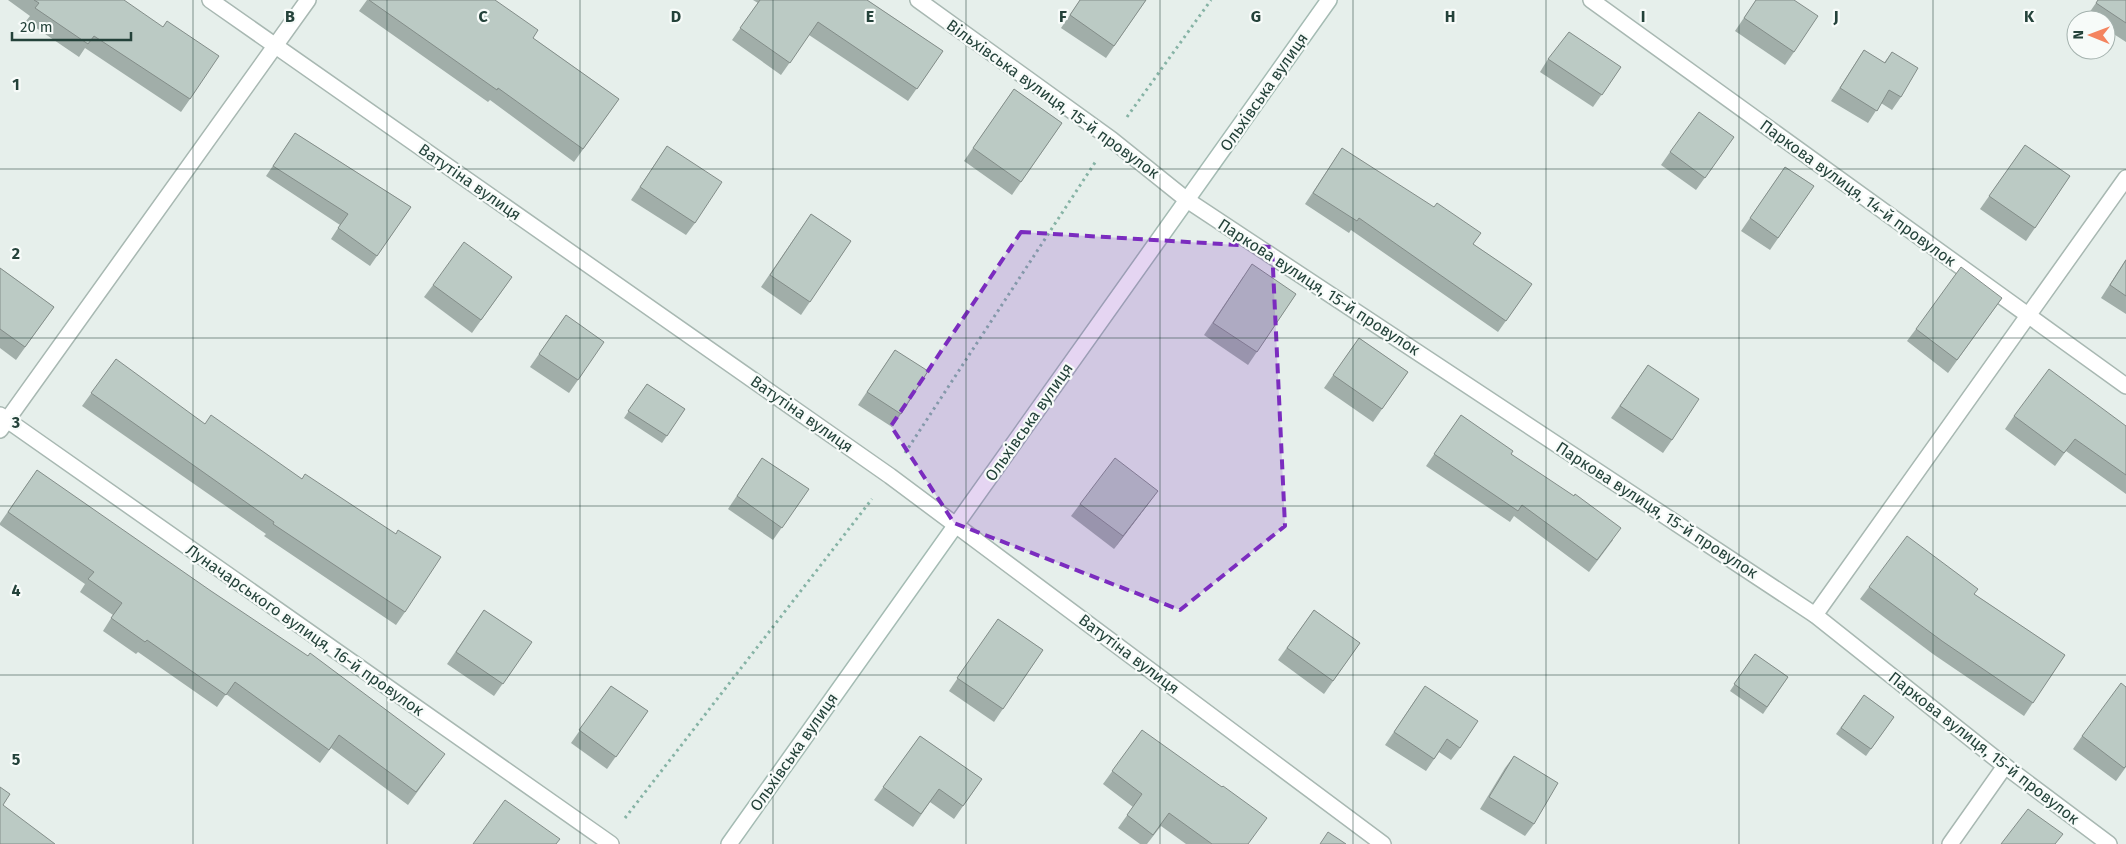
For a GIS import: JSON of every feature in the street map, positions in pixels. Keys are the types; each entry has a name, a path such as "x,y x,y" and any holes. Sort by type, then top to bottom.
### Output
{"street":[{"name":"Ватутіна вулиця","path":"210,0 890,476 1383,844"},
{"path":"3,422 277,47 308,0"},
{"name":"Вільхівська вулиця, 15-й провулок","path":"918,0 1111,139 1187,200"},
{"name":"Ольхівська вулиця","path":"729,844 1330,0"},
{"name":"Паркова вулиця, 14-й провулок","path":"1591,0 2126,386"},
{"path":"1814,615 2126,178"},
{"name":"Паркова вулиця, 15-й провулок","path":"1187,200 1814,615 2005,766 2109,844"},
{"name":"Луначарського вулиця, 16-й провулок","path":"3,422 609,843"},
{"path":"1950,844 2005,766"}],"path":[{"path":"609,843 890,476 1111,139 1211,0"}],"highlighted area":[{"path":"1021,232 1272,247 1285,526 1180,610 954,523 891,426"}],"building":[{"path":"34,0 124,0 163,27 167,21 219,56 190,99 94,36 88,44 35,8 39,3"},
{"path":"369,0 495,0 538,30 533,38 619,99 583,149"},
{"path":"760,0 867,0 943,51 917,89 818,22 790,63 740,28"},
{"path":"1080,0 1146,0 1114,46 1070,15"},
{"path":"1756,0 1794,0 1818,16 1794,52 1744,18"},
{"path":"2098,0 2126,0 2126,23 2116,16 2116,10 2106,10 2096,3"},
{"path":"1569,32 1621,67 1602,95 1548,59"},
{"path":"1864,50 1885,63 1892,52 1918,68 1901,97 1889,90 1877,111 1840,88"},
{"path":"1014,89 1062,123 1021,182 973,148"},
{"path":"1699,112 1734,137 1705,178 1670,152"},
{"path":"295,133 411,207 377,256 338,228 348,214 273,166"},
{"path":"2025,145 2070,176 2035,228 1989,196"},
{"path":"667,146 722,182 695,223 640,187"},
{"path":"1342,148 1434,207 1437,203 1481,233 1473,244 1532,284 1506,321 1359,218 1357,221 1313,193"},
{"path":"1785,167 1814,186 1778,238 1750,218"},
{"path":"811,214 851,241 810,302 770,275"},
{"path":"464,242 512,277 481,320 433,285"},
{"path":"2126,260 2126,296 2110,285"},
{"path":"1252,264 1296,294 1257,352 1213,323"},
{"path":"1961,267 2002,298 1957,360 1916,329"},
{"path":"0,268 54,307 25,347 0,329"},
{"path":"566,315 604,342 578,380 539,354"},
{"path":"1359,338 1408,372 1382,409 1333,375"},
{"path":"895,350 928,371 901,414 867,392"},
{"path":"116,359 205,424 211,415 302,479 305,474 396,534 398,530 441,557 405,612 273,524 274,522 91,393"},
{"path":"1648,365 1699,399 1672,440 1620,406"},
{"path":"2049,369 2126,426 2126,475 2075,439 2064,453 2014,416"},
{"path":"647,384 685,409 667,436 628,411"},
{"path":"1461,415 1513,451 1511,454 1574,496 1575,494 1621,528 1597,560 1522,505 1518,511 1434,454"},
{"path":"762,458 809,489 782,528 737,496"},
{"path":"1115,458 1158,491 1123,536 1080,504"},
{"path":"37,470 211,591 308,656 310,653 445,754 416,792 339,735 329,750 235,682 226,695 147,640 145,642 111,618 122,603 88,579 94,572 8,512"},
{"path":"1907,536 1978,589 1974,594 2065,655 2033,703 1942,641 1869,587"},
{"path":"484,610 532,642 503,684 456,652"},
{"path":"1314,610 1360,643 1333,681 1287,648"},
{"path":"998,619 1043,650 1003,709 957,678"},
{"path":"1755,654 1788,677 1767,707 1734,684"},
{"path":"2121,683 2126,687 2126,766 2124,768 2082,736"},
{"path":"611,686 648,711 616,757 579,730"},
{"path":"1425,686 1478,721 1460,748 1447,739 1434,759 1394,732"},
{"path":"1864,695 1894,717 1871,749 1841,728"},
{"path":"1142,730 1267,818 1248,844 1212,844 1169,813 1153,835 1127,815 1142,794 1112,771"},
{"path":"920,736 982,779 963,806 939,789 921,814 883,787"},
{"path":"1514,756 1558,783 1534,824 1489,797"},
{"path":"0,787 10,794 3,805 55,844 0,844"},
{"path":"505,800 560,839 556,844 473,844"},
{"path":"2028,809 2063,834 2055,844 2001,844"},
{"path":"1328,832 1346,844 1320,844"}]}
